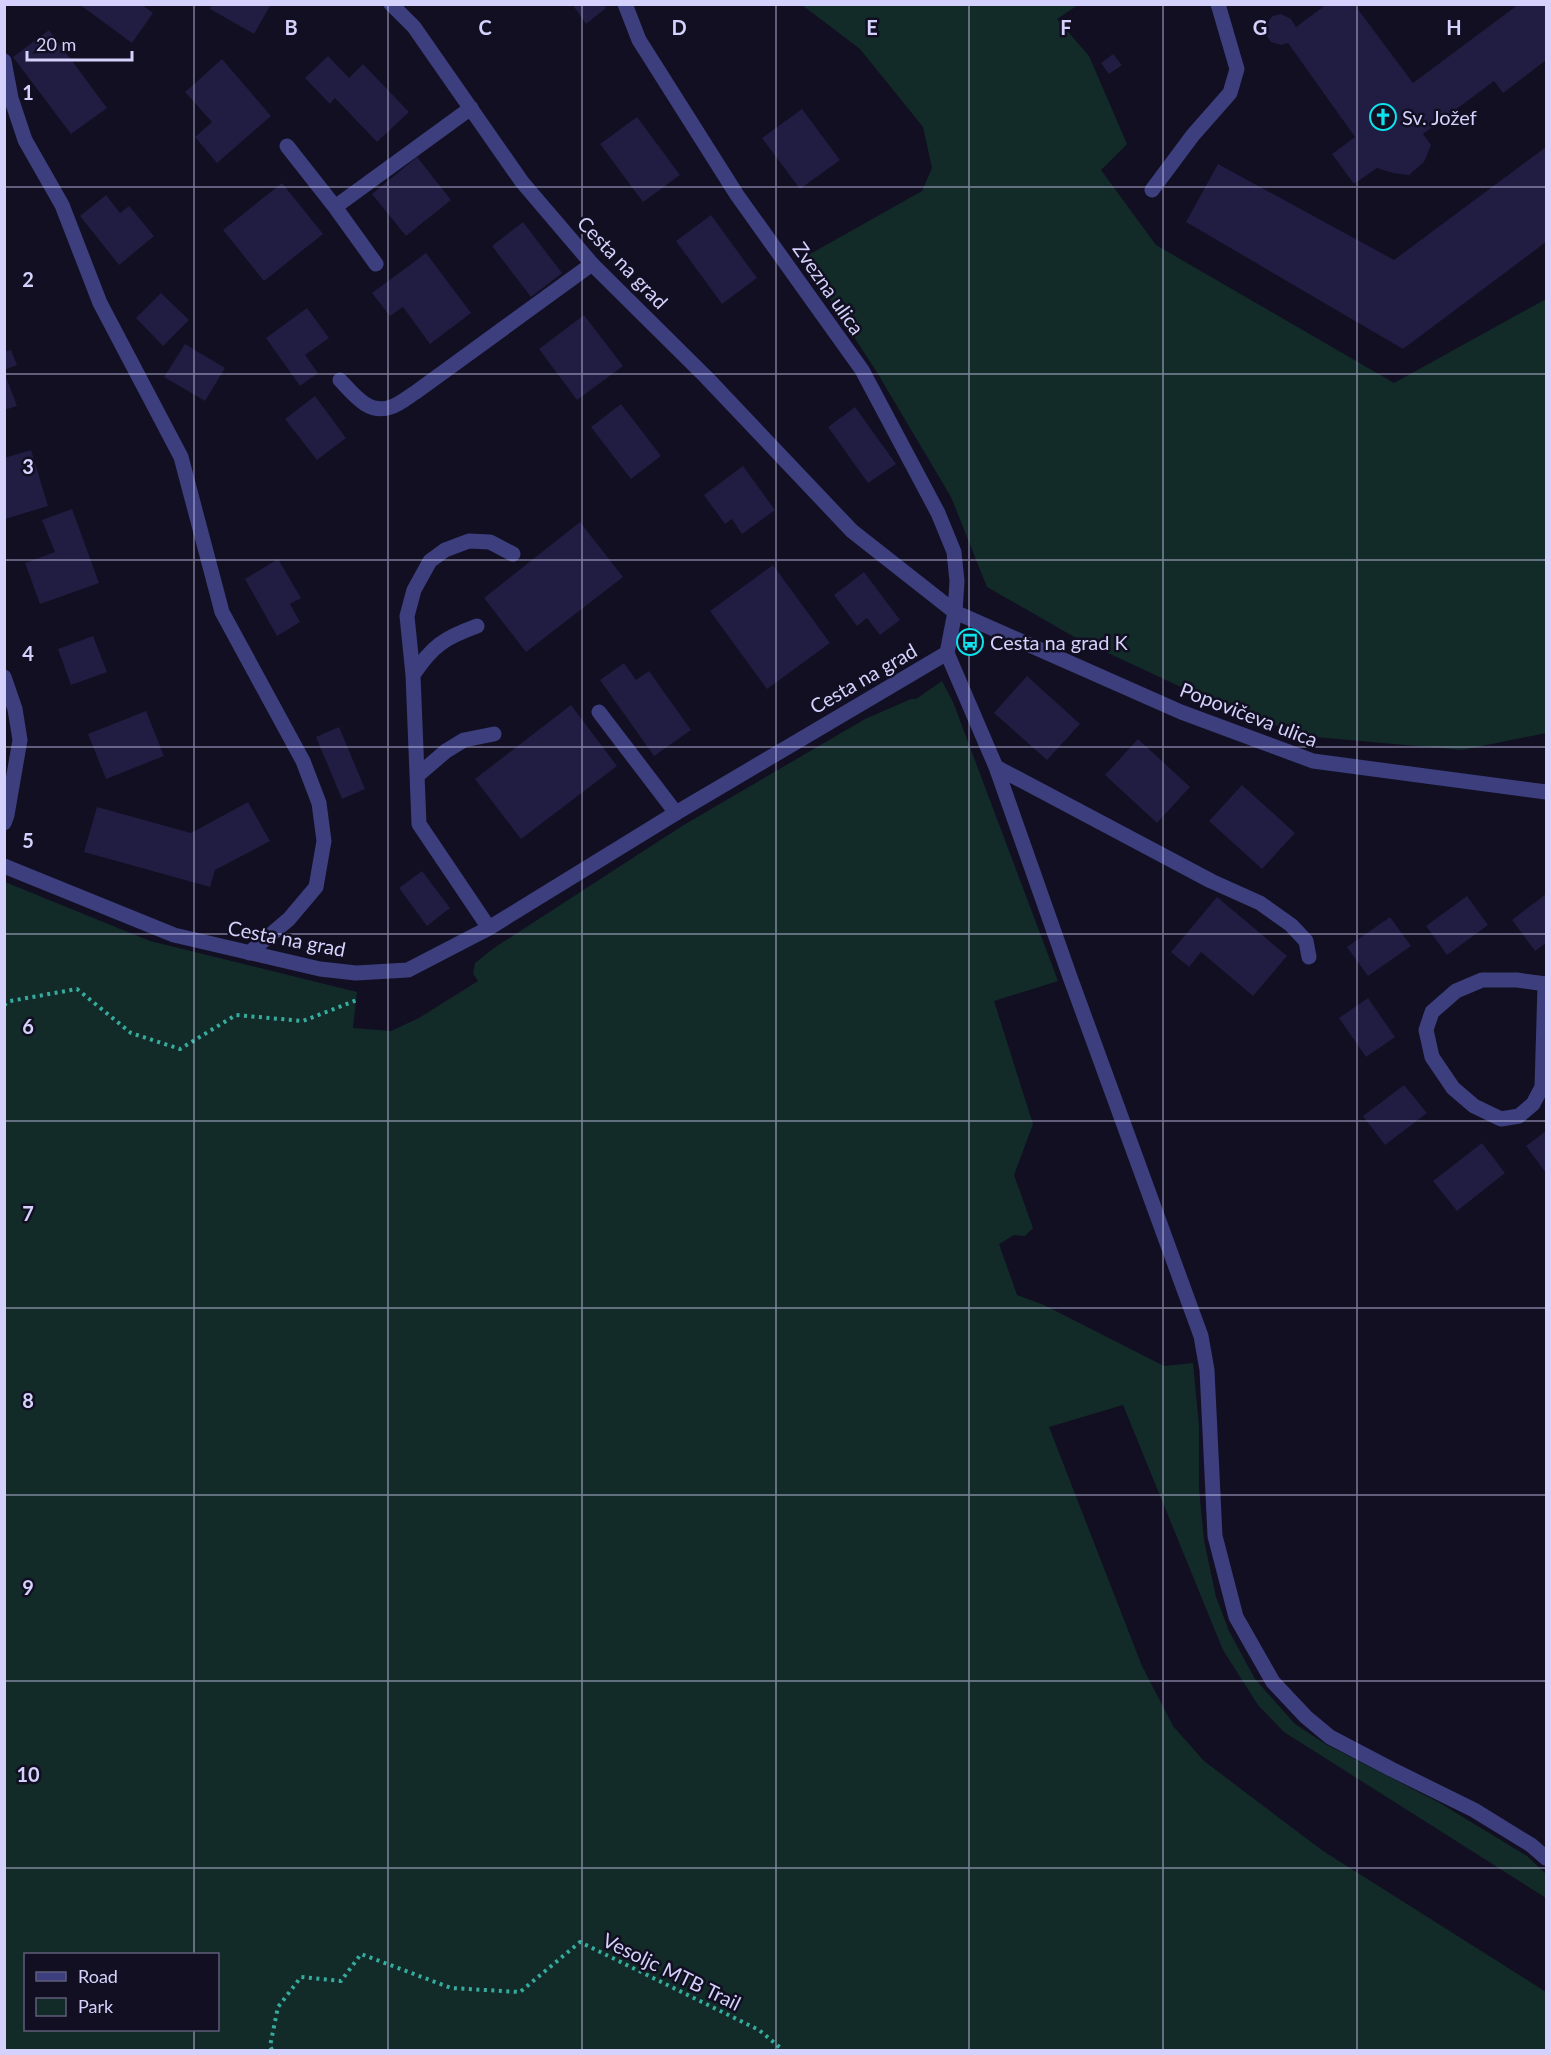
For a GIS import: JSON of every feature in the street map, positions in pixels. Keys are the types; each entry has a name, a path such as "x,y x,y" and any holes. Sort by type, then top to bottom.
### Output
{"street":[{"name":"Cesta na grad","path":"4,866 174,935 320,969 356,973 408,970 489,928 676,813 948,653 955,612 852,531 707,378 592,264 522,182 414,27 391,4"},
{"name":"Zvezna ulica","path":"625,4 639,40 737,195 862,370 938,513 954,552 957,581 955,612"},
{"path":"1152,190 1193,135 1230,93 1237,69 1218,4"},
{"path":"4,61 11,98 25,141 62,205 100,303 181,457 222,612 303,761 319,803 324,841 316,887 289,919 249,953"},
{"path":"335,207 471,108"},
{"path":"287,146 376,264"},
{"path":"340,380 359,400 371,408 391,408 592,264"},
{"path":"489,928 419,824 413,675 407,616 414,590 430,561 445,550 469,541 490,542 513,554"},
{"name":"Popovičeva ulica","path":"955,612 1181,712 1313,761 1546,792"},
{"path":"413,675 427,654 443,641 477,626"},
{"path":"948,653 996,767 1201,1336 1207,1370 1215,1536 1236,1617 1273,1682 1306,1718 1330,1737 1391,1770 1474,1810 1531,1845 1546,1858"},
{"path":"4,677 15,709 20,740 8,815 4,823"},
{"path":"599,712 676,813"},
{"path":"418,775 446,751 464,740 494,734"},
{"path":"996,767 1211,881 1260,903 1291,925 1306,941 1309,957"},
{"path":"1482,980 1517,980 1546,985 1542,1087 1533,1104 1519,1116 1501,1119 1474,1106 1453,1088 1432,1057 1426,1030 1432,1012 1456,991 1482,980"}],"path":[{"path":"4,1005 10,1001 77,989 131,1032 180,1049 236,1015 303,1022 365,997"},
{"name":"Vesoljc MTB Trail","path":"272,2050 270,2046 278,2007 300,1977 341,1982 361,1954 451,1988 520,1992 580,1942 759,2030 783,2050"}],"green space":[{"path":"802,5 1078,5 1057,19 1089,56 1127,144 1101,170 1156,245 1394,383 1546,299 1546,733 1462,750 1304,736 1213,702 1076,638 987,587 951,497 878,374 803,258 922,191 932,168 923,127 860,49"},
{"path":"942,681 953,702 1058,981 994,1001 1033,1124 1014,1175 1033,1228 1025,1236 1014,1235 999,1244 1017,1295 1044,1305 1164,1366 1193,1363 1199,1426 1199,1489 1204,1540 1216,1597 1229,1631 1255,1679 1295,1724 1327,1745 1440,1803 1527,1856 1546,1874 1546,1898 1284,1732 1258,1705 1223,1650 1123,1405 1049,1427 1142,1666 1173,1726 1204,1761 1323,1851 1546,1992 1546,2050 5,2050 5,882 150,941 357,992 353,1028 391,1031 419,1018 478,981 473,973 475,963 494,948 682,826 865,719 911,699 916,699"}],"building":[{"path":"79,4 141,4 153,13 132,43"},
{"path":"212,4 271,4 254,34 210,9"},
{"path":"572,4 603,4 606,8 586,24"},
{"path":"1327,4 1354,4 1413,83 1519,4 1546,4 1546,63 1545,61 1503,93 1494,81 1423,134 1431,145 1424,162 1409,175 1377,168 1354,184 1332,154 1355,137 1288,43 1281,45 1271,42 1265,34 1265,24 1273,16 1281,14 1291,19 1296,27"},
{"path":"49,30 107,108 71,134 13,57"},
{"path":"1113,54 1122,65 1109,74 1101,63"},
{"path":"328,56 349,78 363,64 409,112 377,142 335,98 330,104 305,78"},
{"path":"222,59 271,116 217,163 195,137 212,122 185,92"},
{"path":"802,109 840,160 800,189 762,138"},
{"path":"637,117 680,175 643,202 600,144"},
{"path":"1546,147 1546,242 1403,349 1186,222 1218,164 1394,260"},
{"path":"417,157 451,200 406,236 372,194"},
{"path":"282,183 323,234 264,281 223,230"},
{"path":"106,195 120,213 129,206 154,236 119,265 80,216"},
{"path":"711,215 757,278 722,304 676,241"},
{"path":"523,222 562,273 531,297 492,246"},
{"path":"426,253 471,313 430,344 403,307 390,316 372,293"},
{"path":"161,293 189,320 163,346 136,318"},
{"path":"307,308 329,338 305,355 318,373 300,386 266,338"},
{"path":"584,315 623,366 577,400 539,349"},
{"path":"185,344 225,368 205,401 164,377"},
{"path":"11,350 17,365 4,370 4,352"},
{"path":"4,372 17,406 4,410"},
{"path":"315,396 346,438 317,460 285,419"},
{"path":"621,404 661,456 631,479 591,427"},
{"path":"855,407 896,464 868,483 828,427"},
{"path":"31,450 48,506 5,519 4,458"},
{"path":"743,466 775,510 742,534 732,519 725,524 704,495"},
{"path":"72,509 99,583 40,604 25,563 55,552 42,520"},
{"path":"580,522 623,577 526,652 484,598"},
{"path":"278,559 301,598 290,604 300,622 277,636 245,579"},
{"path":"773,565 830,643 767,689 710,611"},
{"path":"864,572 900,620 880,635 867,618 857,626 834,595"},
{"path":"93,636 107,672 71,685 58,649"},
{"path":"624,663 636,680 649,671 691,730 654,756 600,680"},
{"path":"1027,676 1080,724 1047,760 994,713"},
{"path":"571,705 617,766 521,839 475,779"},
{"path":"146,711 164,756 106,779 88,734"},
{"path":"339,727 365,789 342,799 316,737"},
{"path":"1138,739 1190,787 1157,823 1105,775"},
{"path":"1242,785 1295,833 1262,869 1209,821"},
{"path":"248,802 270,841 215,870 210,887 84,852 97,807 191,833"},
{"path":"422,871 450,908 427,926 399,888"},
{"path":"1546,894 1546,943 1535,951 1512,920"},
{"path":"1467,896 1488,925 1447,955 1426,926"},
{"path":"1217,897 1287,956 1253,996 1201,952 1189,967 1171,952"},
{"path":"1390,917 1411,946 1368,976 1347,947"},
{"path":"1368,998 1395,1037 1366,1057 1339,1018"},
{"path":"1404,1085 1427,1113 1385,1145 1363,1116"},
{"path":"1546,1131 1546,1173 1526,1146"},
{"path":"1482,1143 1505,1173 1457,1211 1433,1181"}],"place":[{"name":"Sv. Jožef","path":"1383,117"},
{"name":"Cesta na grad K","path":"970,642"}]}
